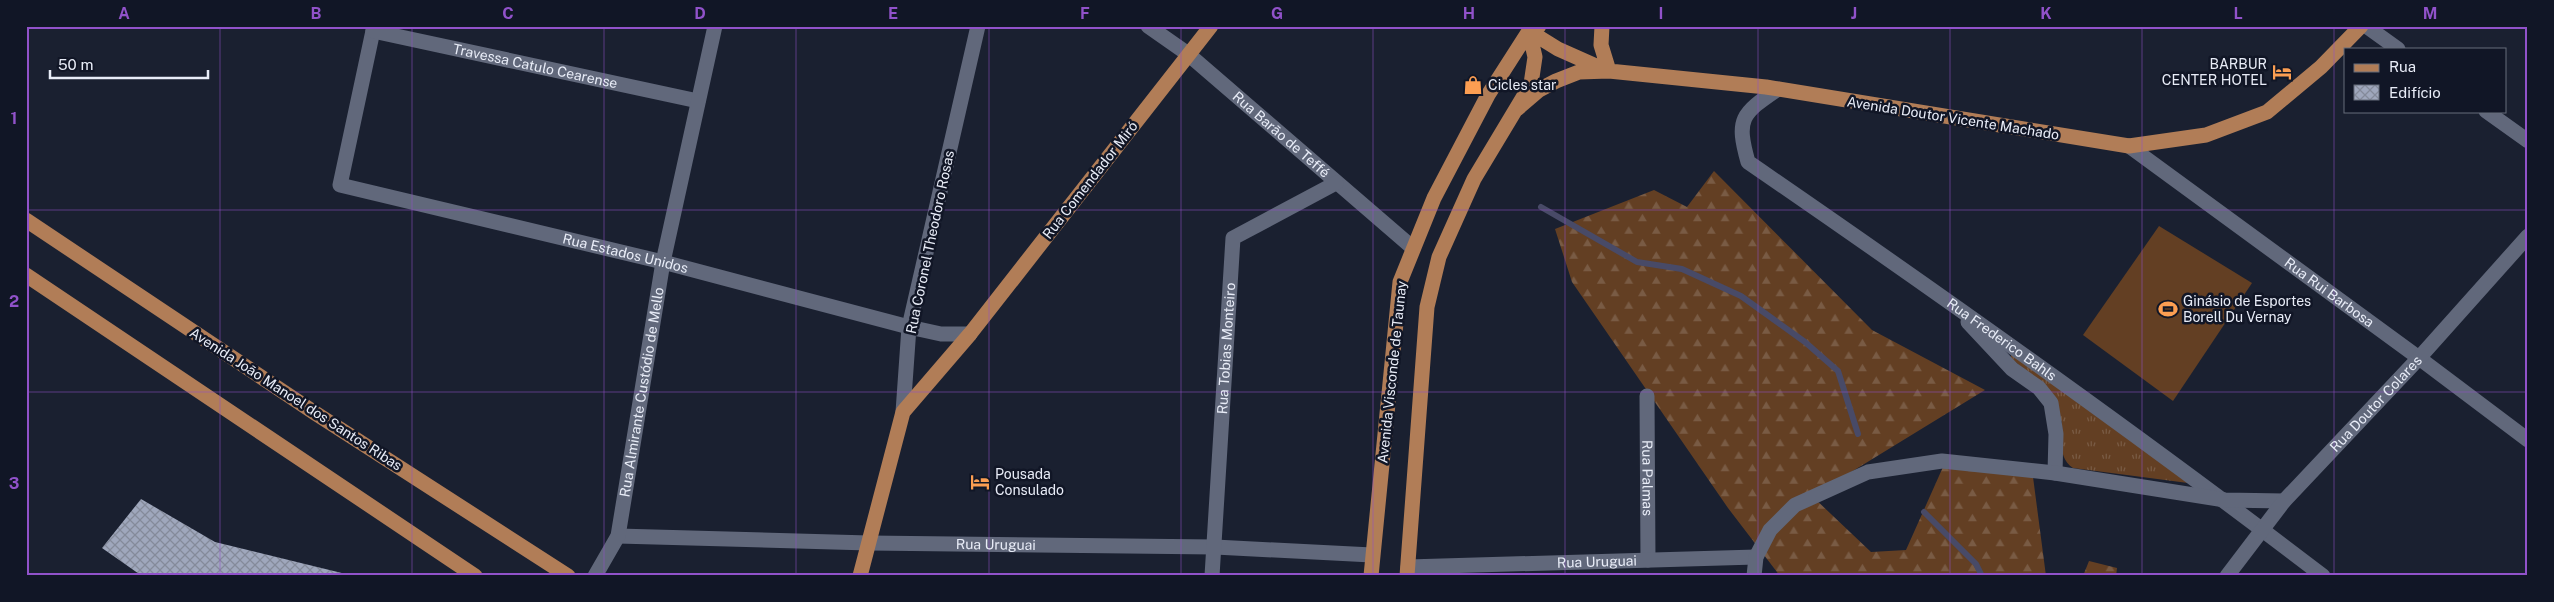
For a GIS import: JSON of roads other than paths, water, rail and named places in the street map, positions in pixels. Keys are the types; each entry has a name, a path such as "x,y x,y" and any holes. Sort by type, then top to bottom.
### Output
{"main road":[{"name":"Rua Comendador Miró","path":"903,412 970,334 1211,26"},
{"path":"1602,26 1601,45 1609,71"},
{"name":"Avenida Doutor Vicente Machado","path":"1518,109 1540,90 1556,81 1579,72 1609,71 1778,89 2129,146 2206,135 2267,112 2321,67 2361,26"},
{"path":"1531,28 1558,49 1609,71"},
{"path":"1518,109 1531,84 1534,70 1535,57 1531,28"},
{"name":"Avenida Visconde de Taunay","path":"1370,576 1400,282 1434,198 1488,95 1531,28"},
{"name":"Avenida Visconde de Taunay","path":"1408,571 1427,307 1439,257 1474,179 1518,109"},
{"name":"Avenida João Manoel dos Santos Ribas","path":"26,220 315,414 568,576"},
{"path":"26,275 475,576"},
{"name":"Rua Coronel Theodoro Rosas","path":"860,576 903,412"}],"street":[{"name":"Rua Almirante Custódio de Mello","path":"595,576 618,536 663,262 715,26"},
{"name":"Rua Coronel Theodoro Rosas","path":"903,412 910,327 978,26"},
{"name":"Rua Barão de Teffé","path":"1148,26 1188,54 1413,248"},
{"path":"2366,26 2397,48"},
{"name":"Travessa Catulo Cearense","path":"374,29 698,101"},
{"name":"Rua Estados Unidos","path":"374,29 340,185 663,262 910,327"},
{"name":"Rua Frederico Bahls","path":"1778,89 1754,105 1744,120 1740,135 1748,162 1945,297 2225,500 2323,576"},
{"path":"2487,112 2528,141"},
{"name":"Rua Rui Barbosa","path":"2129,146 2528,440"},
{"name":"Rua Tobias Monteiro","path":"1212,576 1233,238 1336,183"},
{"name":"Rua Doutor Colares","path":"2227,576 2264,530 2284,501 2419,358 2528,236"},
{"path":"1945,297 2012,369 2039,388 2052,403 2056,434 2056,473"},
{"path":"910,327 941,334 970,334"},
{"name":"Rua Palmas","path":"1646,396 1648,560"},
{"path":"1754,576 1756,557 1770,530 1796,505 1868,472 1942,461 2056,473 2225,500 2284,501"},
{"name":"Rua Uruguai","path":"618,536 869,543 1215,547 1372,555"},
{"name":"Rua Uruguai","path":"1408,571 1756,557"}],"waterway":[{"path":"1541,207 1637,262 1682,269 1741,296 1805,342 1838,371 1858,434"},
{"path":"1924,512 1976,564 1982,576"}],"place":[{"name":"BARBUR CENTER HOTEL","path":"2282,72"},
{"name":"Cicles star","path":"1473,85"},
{"name":"Ginásio de Esportes Borell Du Vernay","path":"2168,309"},
{"name":"Pousada Consulado","path":"980,482"}]}
